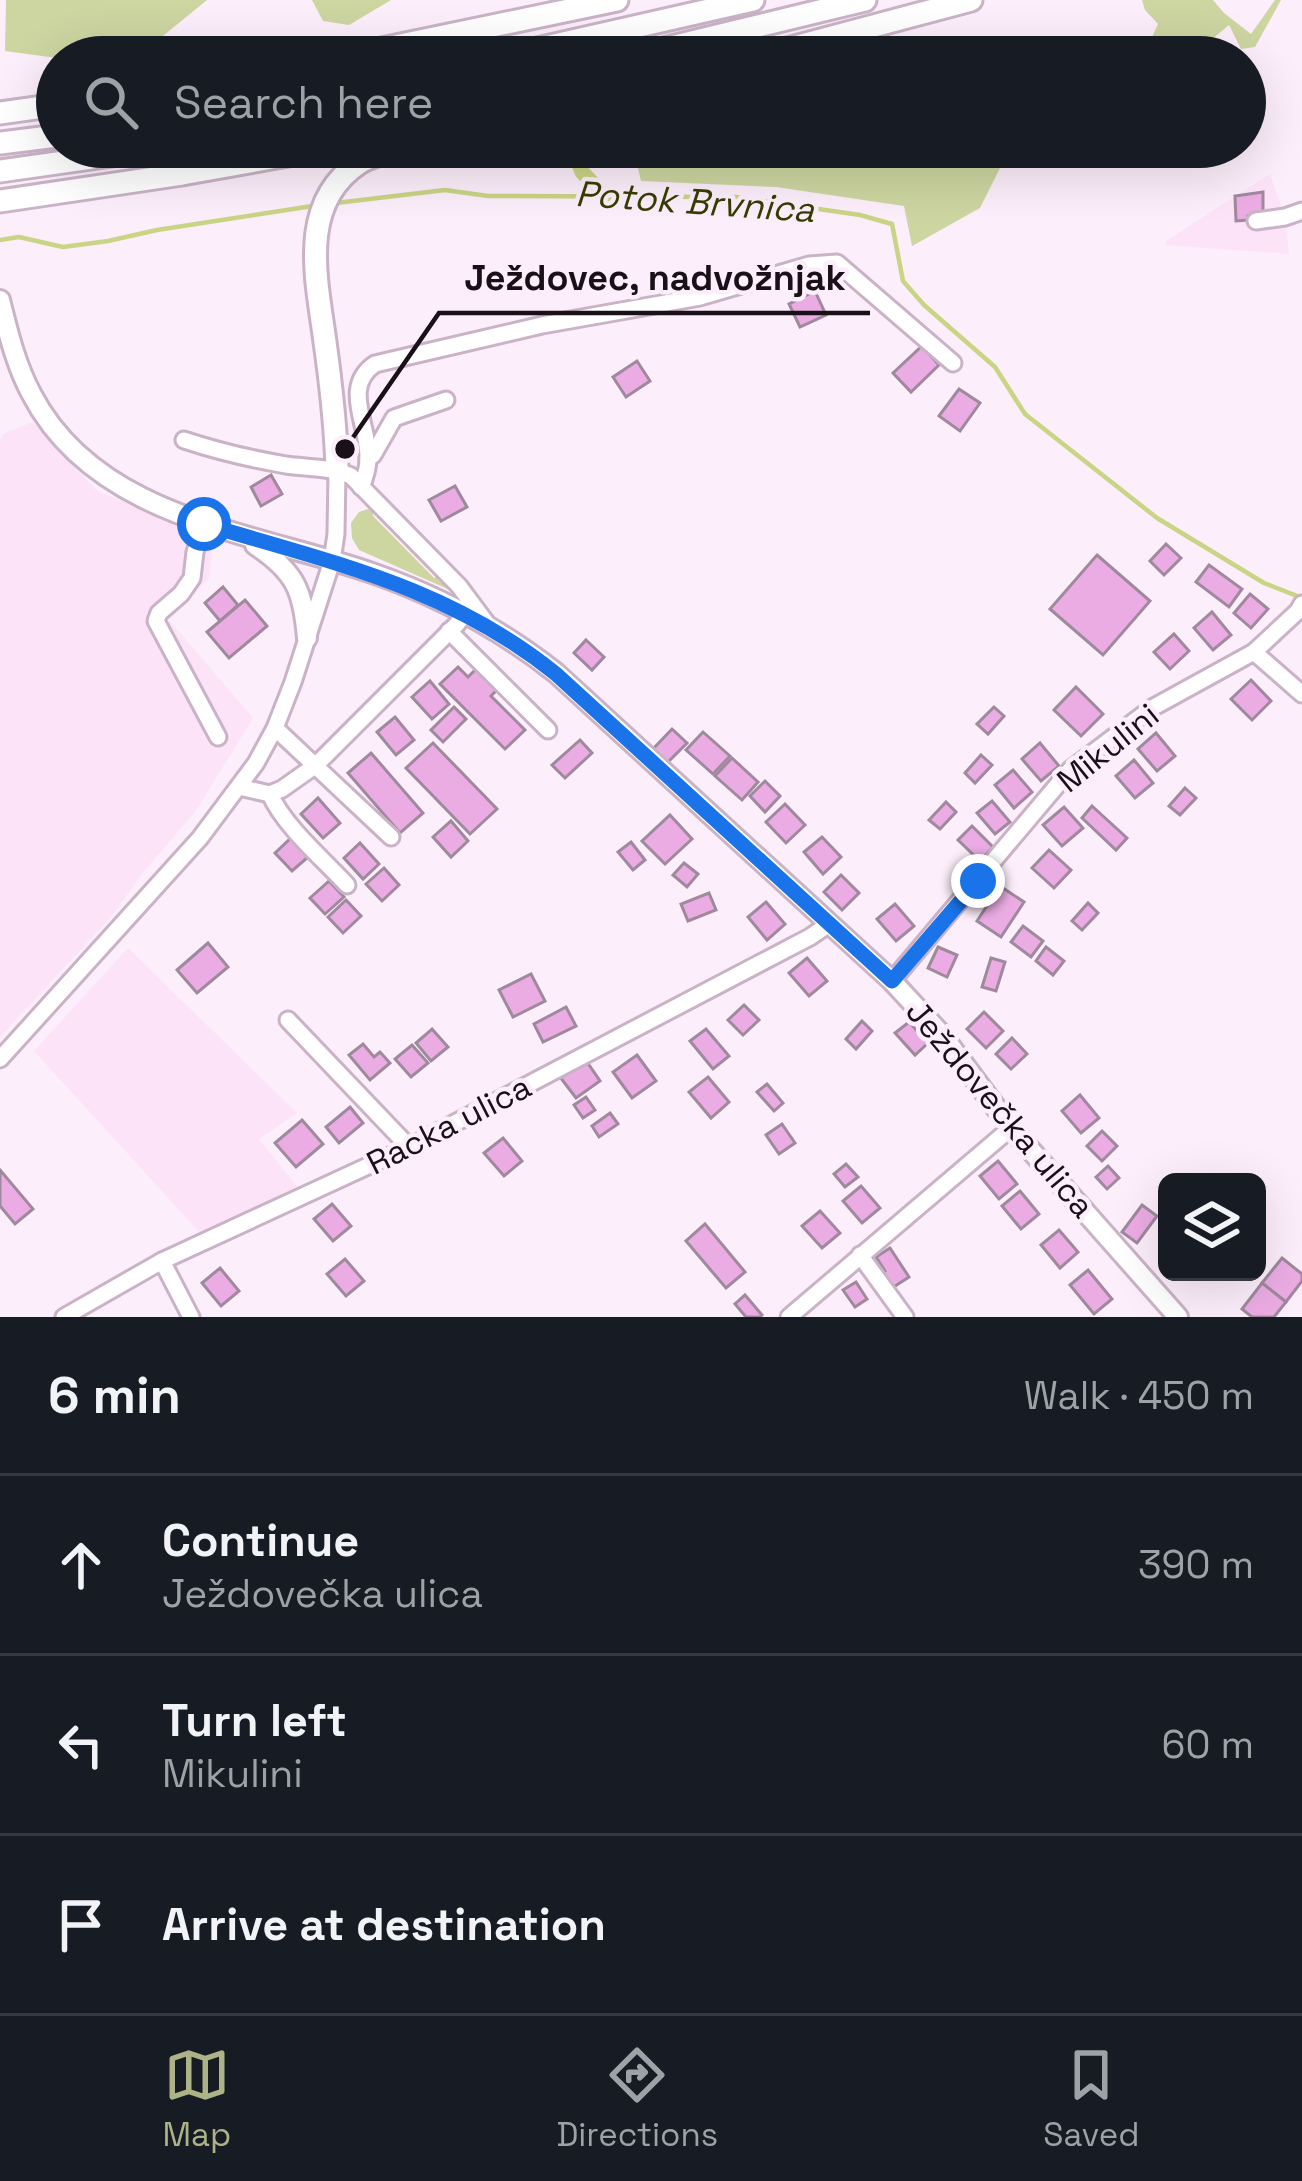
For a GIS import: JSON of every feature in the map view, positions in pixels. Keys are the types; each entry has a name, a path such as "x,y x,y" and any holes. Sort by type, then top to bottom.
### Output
{"highway":[{"path":"450,36 617,0"},
{"path":"594,36 753,0"},
{"path":"717,36 865,0"},
{"path":"836,36 971,0"},
{"path":"0,113 36,108"},
{"path":"0,143 36,139"},
{"path":"0,171 36,166"},
{"path":"0,201 216,168"},
{"path":"338,471 315,271 317,225 328,197 354,168"}],"main road":[{"name":"Ježdovečka ulica","path":"0,300 32,396 70,445 116,484 204,524 393,581 488,625 556,674 892,981 942,1035 1011,1128 1178,1317"},
{"path":"236,533 292,577 303,600 307,638"}],"street":[{"path":"1256,220 1301,215"},
{"path":"361,487 368,458 357,384 375,364 542,325 700,297 809,266 836,262 952,363"},
{"path":"368,458 394,418 446,400"},
{"path":"0,1059 200,838 239,788 275,728 332,561 338,471 243,456 184,440"},
{"name":"Ježdovečka ulica","path":"338,471 351,476 459,586 488,625"},
{"path":"204,524 192,578 157,621 218,737"},
{"name":"Mikulini","path":"892,981 1070,770 1152,709 1254,652 1300,607"},
{"path":"239,788 270,794 316,765 465,613"},
{"path":"449,632 548,730"},
{"path":"1254,652 1302,694"},
{"path":"275,728 391,837"},
{"path":"270,794 347,885"},
{"name":"Racka ulica","path":"64,1317 162,1262 409,1147 829,925"},
{"path":"289,1020 409,1147"},
{"path":"789,1317 1011,1128"},
{"path":"860,1256 905,1317"},
{"path":"162,1262 191,1317"}],"shaded area":[{"path":"1270,174 1285,217 1289,254 1166,245 1166,241"},
{"path":"33,422 96,490 188,529 213,546 209,578 169,620 253,718 195,812 110,918 0,1037 0,440 3,434"},
{"path":"128,948 297,1113 259,1139 298,1188 202,1235 34,1051"}],"green space":[{"path":"6,0 207,0 163,36 36,36 36,55 5,51"},
{"path":"312,0 391,0 349,25 323,21"},
{"path":"1142,0 1213,0 1251,34 1275,0 1281,0 1261,36 1234,36 1229,25 1216,36 1153,36 1158,24"},
{"path":"638,168 1000,168 980,208 912,246 904,206 776,187 641,181"},
{"path":"368,509 450,590 359,550 351,523"}],"building":[{"path":"1263,192 1263,215 1236,221 1235,196"},
{"path":"815,291 826,315 800,327 789,304"},
{"path":"922,346 939,365 911,392 893,373"},
{"path":"637,361 650,381 626,397 613,377"},
{"path":"959,389 980,403 960,431 939,416"},
{"path":"271,475 282,494 261,506 251,487"},
{"path":"455,486 467,507 441,521 429,500"},
{"path":"1166,544 1181,558 1164,575 1150,561"},
{"path":"1097,555 1150,601 1103,655 1050,609"},
{"path":"1209,565 1242,589 1229,607 1196,582"},
{"path":"223,587 238,605 220,621 205,603"},
{"path":"1250,594 1268,609 1251,628 1234,613"},
{"path":"245,600 267,626 229,658 207,632"},
{"path":"1212,612 1231,635 1213,650 1194,628"},
{"path":"1174,634 1189,651 1170,669 1154,652"},
{"path":"586,640 604,657 592,670 574,653"},
{"path":"458,667 468,677 476,669 497,690 491,696 525,730 505,749 440,684"},
{"path":"1251,680 1271,701 1252,720 1231,699"},
{"path":"430,681 449,704 432,719 412,697"},
{"path":"1076,687 1103,714 1081,736 1054,710"},
{"path":"454,707 466,719 443,742 431,730"},
{"path":"994,707 1004,716 988,734 977,724"},
{"path":"395,717 414,740 396,755 377,732"},
{"path":"672,729 687,743 667,763 653,749"},
{"path":"703,732 730,756 713,774 686,750"},
{"path":"1156,733 1175,756 1157,771 1138,749"},
{"path":"580,740 592,753 565,778 552,765"},
{"path":"433,743 497,809 470,834 406,768"},
{"path":"1040,743 1059,766 1041,781 1022,759"},
{"path":"371,753 423,813 400,833 348,773"},
{"path":"981,755 992,765 975,783 965,773"},
{"path":"732,758 758,782 742,800 715,776"},
{"path":"1134,760 1153,783 1135,798 1116,776"},
{"path":"1013,770 1032,792 1014,808 995,785"},
{"path":"765,781 780,796 765,812 750,796"},
{"path":"1185,788 1196,798 1180,815 1169,806"},
{"path":"318,798 340,823 323,838 301,814"},
{"path":"992,801 1010,822 995,834 977,813"},
{"path":"946,802 956,812 940,829 929,820"},
{"path":"785,804 805,825 786,843 766,822"},
{"path":"1092,806 1127,838 1116,850 1082,818"},
{"path":"1064,807 1083,828 1062,846 1043,825"},
{"path":"670,815 692,839 665,864 642,841"},
{"path":"451,821 468,841 451,857 433,837"},
{"path":"972,826 993,847 980,861 958,840"},
{"path":"822,837 841,857 823,874 804,852"},
{"path":"291,838 308,857 292,871 275,853"},
{"path":"631,842 645,860 633,870 618,852"},
{"path":"360,843 379,864 363,879 344,858"},
{"path":"1049,850 1071,870 1054,888 1032,868"},
{"path":"684,863 698,874 687,887 673,875"},
{"path":"384,868 399,885 382,901 366,884"},
{"path":"841,875 859,893 842,910 824,892"},
{"path":"329,881 344,897 325,914 310,898"},
{"path":"1000,886 1024,902 1001,937 977,921"},
{"path":"709,893 716,910 688,921 681,904"},
{"path":"346,900 361,916 343,933 328,917"},
{"path":"766,902 785,924 767,940 748,917"},
{"path":"1088,903 1098,913 1082,930 1072,921"},
{"path":"895,904 914,926 896,941 877,919"},
{"path":"1023,926 1043,941 1031,957 1011,942"},
{"path":"208,943 228,967 197,993 177,970"},
{"path":"938,947 957,955 947,977 928,968"},
{"path":"1046,947 1064,961 1053,975 1036,961"},
{"path":"807,958 827,981 809,996 789,973"},
{"path":"991,958 1005,962 996,991 982,987"},
{"path":"531,974 545,1001 513,1017 499,990"},
{"path":"744,1005 759,1020 743,1035 728,1020"},
{"path":"566,1007 576,1026 543,1042 534,1024"},
{"path":"984,1012 1003,1031 986,1048 967,1029"},
{"path":"862,1021 872,1031 856,1049 846,1039"},
{"path":"909,1022 928,1043 915,1055 895,1033"},
{"path":"432,1029 448,1047 431,1061 416,1043"},
{"path":"706,1029 729,1056 713,1069 690,1041"},
{"path":"1012,1038 1027,1054 1011,1069 996,1054"},
{"path":"363,1044 374,1057 380,1052 390,1063 370,1080 349,1055"},
{"path":"412,1045 428,1063 411,1077 395,1059"},
{"path":"637,1055 656,1081 632,1098 613,1072"},
{"path":"585,1059 600,1081 576,1098 560,1077"},
{"path":"708,1077 729,1102 711,1118 689,1092"},
{"path":"767,1084 783,1103 774,1111 757,1092"},
{"path":"1080,1095 1099,1118 1081,1133 1062,1111"},
{"path":"586,1097 595,1110 583,1118 574,1105"},
{"path":"350,1107 363,1123 339,1143 326,1127"},
{"path":"610,1113 618,1124 599,1137 592,1126"},
{"path":"302,1120 323,1144 296,1167 275,1143"},
{"path":"782,1124 795,1143 779,1154 766,1135"},
{"path":"1102,1131 1117,1146 1102,1161 1087,1146"},
{"path":"503,1138 522,1161 504,1176 484,1153"},
{"path":"998,1161 1017,1184 999,1199 980,1176"},
{"path":"846,1164 858,1177 845,1187 834,1174"},
{"path":"1108,1166 1119,1178 1107,1189 1096,1177"},
{"path":"0,1170 33,1209 15,1224 0,1206"},
{"path":"861,1186 880,1208 862,1223 843,1201"},
{"path":"1020,1191 1039,1214 1021,1229 1002,1206"},
{"path":"332,1204 351,1226 333,1241 314,1219"},
{"path":"1142,1205 1157,1216 1137,1243 1122,1232"},
{"path":"820,1211 840,1233 822,1248 802,1226"},
{"path":"705,1224 745,1272 726,1288 686,1241"},
{"path":"1059,1230 1078,1252 1060,1268 1041,1245"},
{"path":"890,1248 909,1277 889,1290 879,1275 885,1271 876,1257"},
{"path":"1282,1258 1302,1274 1286,1302 1262,1283"},
{"path":"345,1259 364,1281 346,1296 327,1274"},
{"path":"220,1268 239,1291 221,1306 202,1283"},
{"path":"1088,1270 1112,1299 1094,1314 1070,1285"},
{"path":"856,1282 867,1299 855,1307 843,1290"},
{"path":"1262,1283 1286,1302 1274,1317 1252,1317 1242,1309"},
{"path":"745,1295 760,1317 746,1317 735,1304"}],"waterway":[{"path":"580,168 607,198"},
{"name":"Potok Brvnica","path":"336,203 445,190 488,196 736,197 892,224 903,281 995,367 1025,414 1157,518 1264,583 1302,598"},
{"name":"Potok Brvnica","path":"0,240 19,237 63,247 319,205"}],"place":[{"name":"Ježdovec, nadvožnjak","path":"345,449"}],"route":[{"path":"204,524 393,581 465,613 523,647 892,981 978,881"}]}
